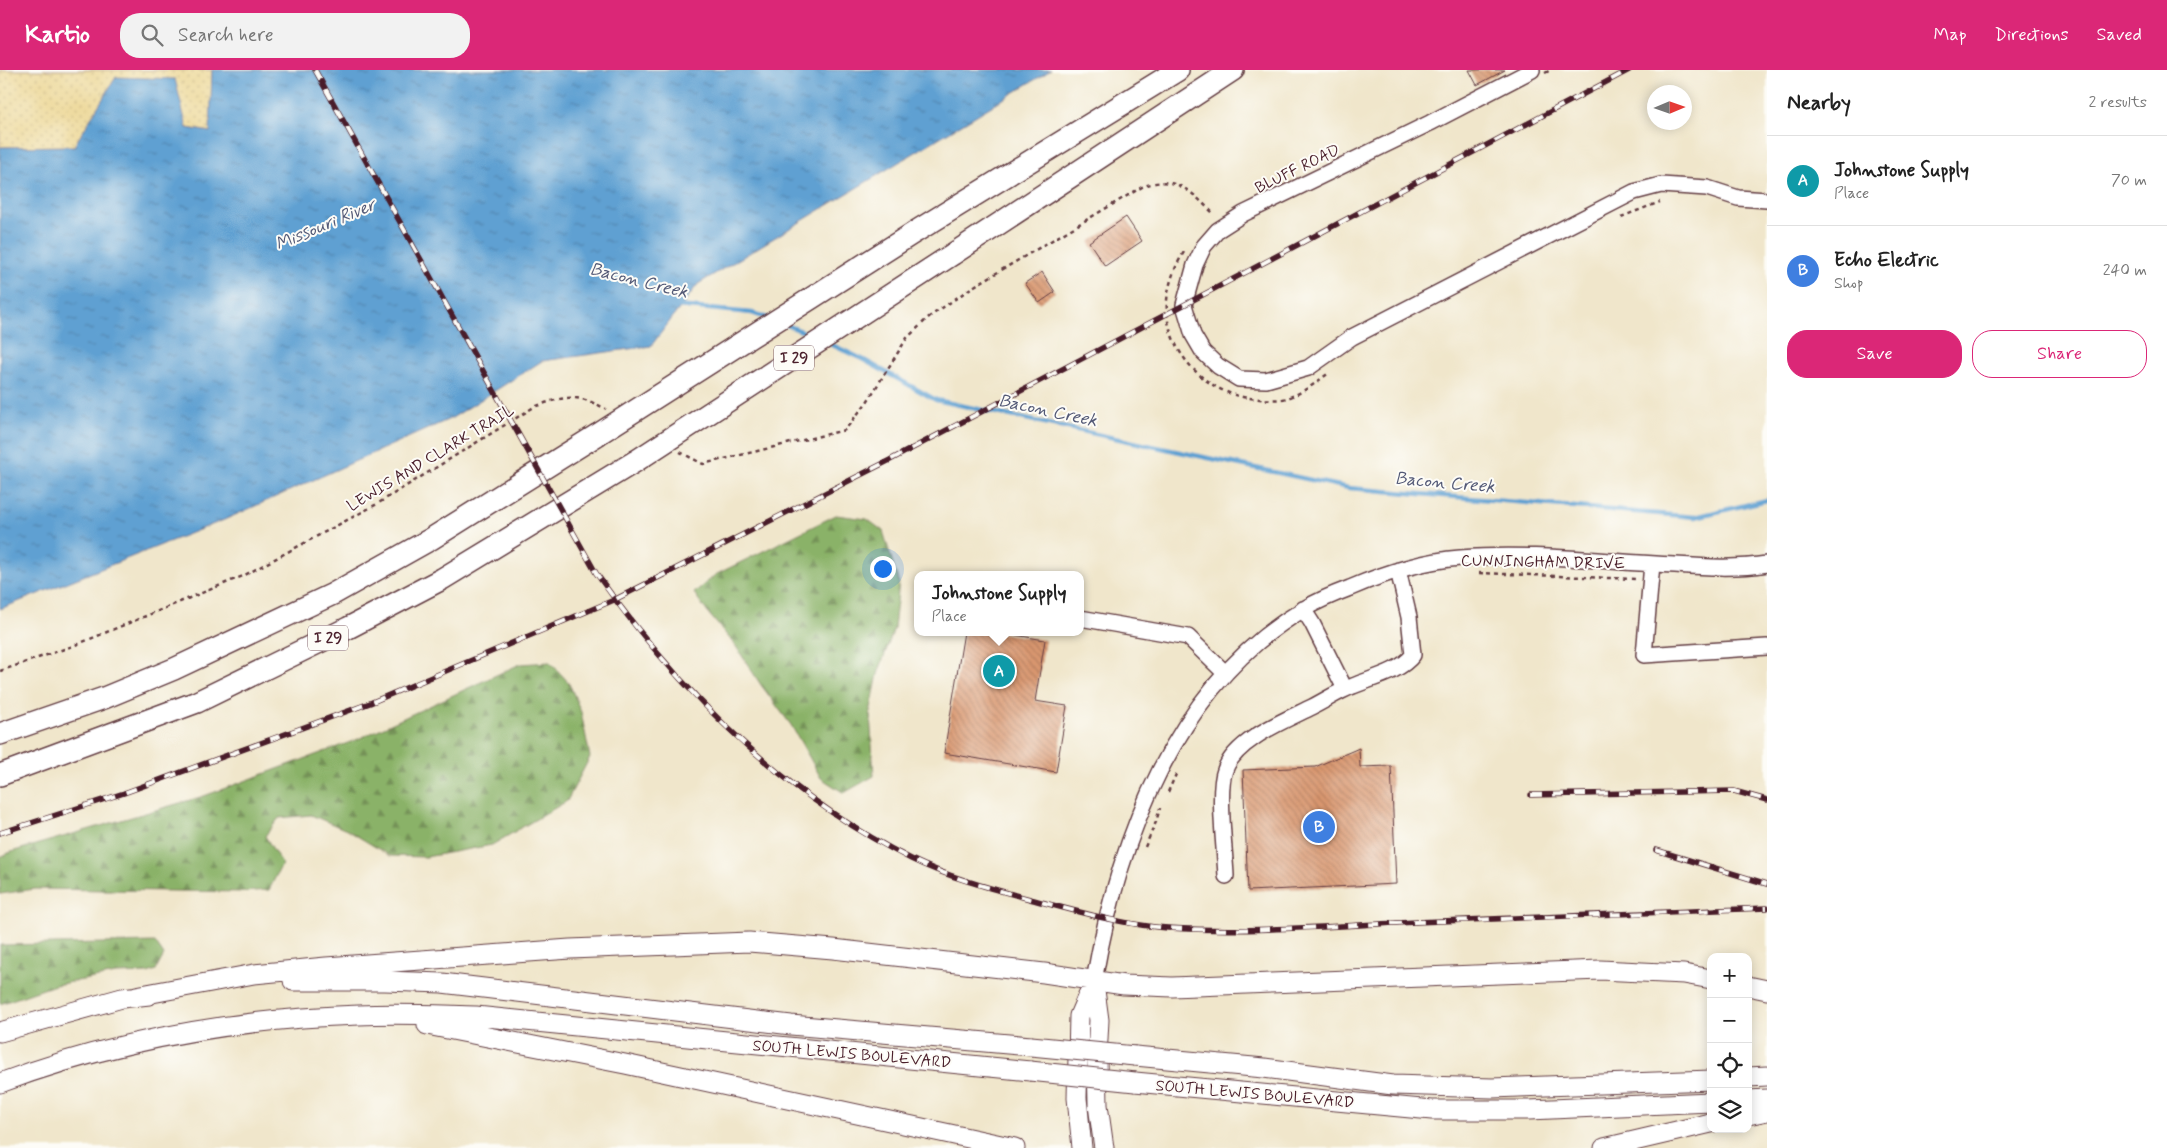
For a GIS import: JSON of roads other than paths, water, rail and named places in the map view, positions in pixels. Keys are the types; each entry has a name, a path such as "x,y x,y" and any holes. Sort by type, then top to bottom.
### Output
{"highway":[{"name":"I 29","path":"0,734 104,698 174,669 333,594 431,539 915,232 1178,70"},
{"name":"I 29","path":"0,775 197,702 348,628 442,579 636,461 1233,70"}],"main road":[{"path":"136,996 254,974 326,967 570,949 749,942 904,956 1124,985 1206,987 1600,970 1684,974 1707,977"},
{"name":"SOUTH LEWIS BOULEVARD","path":"0,1032 77,1010 136,996 205,987 292,981 385,981 442,983 791,1025 1264,1068 1393,1085 1502,1088 1707,1080"},
{"path":"1082,1148 1077,1098 1079,1016 1094,981"},
{"name":"CUNNINGHAM DRIVE","path":"1094,981 1099,1020 1097,1058 1098,1106 1103,1147"},
{"path":"1752,987 1767,990"},
{"path":"359,1015 500,1038 1015,1148"},
{"name":"SOUTH LEWIS BOULEVARD","path":"0,1083 43,1067 122,1045 209,1028 310,1017 359,1015 476,1016 1432,1110 1595,1108 1707,1102"},
{"path":"1752,1077 1767,1076"},
{"path":"1752,1100 1767,1099"},
{"path":"1752,1114 1767,1111"},
{"path":"1604,1148 1707,1124"}],"street":[{"name":"BLUFF ROAD","path":"1532,70 1430,124 1243,214 1218,230 1204,246 1195,265 1184,305 1193,335 1203,352 1218,366 1239,379 1266,380 1308,368 1352,337 1634,192 1661,185 1707,188 1738,198 1767,200"},
{"name":"CUNNINGHAM DRIVE","path":"1094,981 1099,951 1123,860 1155,781 1184,729 1226,673 1272,631 1303,610 1323,599 1382,574 1424,563 1461,558 1508,557 1651,572 1767,564"},
{"path":"1226,876 1222,789 1224,771 1228,762 1240,749 1264,731 1345,689 1398,668 1413,655 1409,617 1398,570"},
{"path":"1651,572 1644,655 1767,647"},
{"path":"1303,610 1312,623 1345,689"},
{"path":"1084,619 1188,637 1226,673"}],"water":[{"name":"Missouri River","path":"212,70 1051,70 698,284 651,346 542,361 452,418 224,520 0,609 0,147 74,146 116,77 175,79 187,128 210,132"}],"waterway":[{"name":"Bacon Creek","path":"677,306 752,313 767,318"},
{"name":"Bacon Creek","path":"784,324 814,336"},
{"name":"Bacon Creek","path":"828,343 862,359 936,400 1349,488 1695,517 1767,500"}],"railway":[{"path":"315,70 596,573 628,617 662,658 736,736 819,803 864,833 911,859 975,884 1104,918 1168,928 1230,930 1292,928 1767,908"},
{"path":"0,833 124,793 370,703 614,600 890,460 1629,70"},
{"path":"1531,795 1734,791 1767,800"},
{"path":"1656,850 1767,884"}],"place":[{"name":"Johnstone Supply","path":"999,671"},
{"name":"Echo Electric","path":"1319,827"}]}
